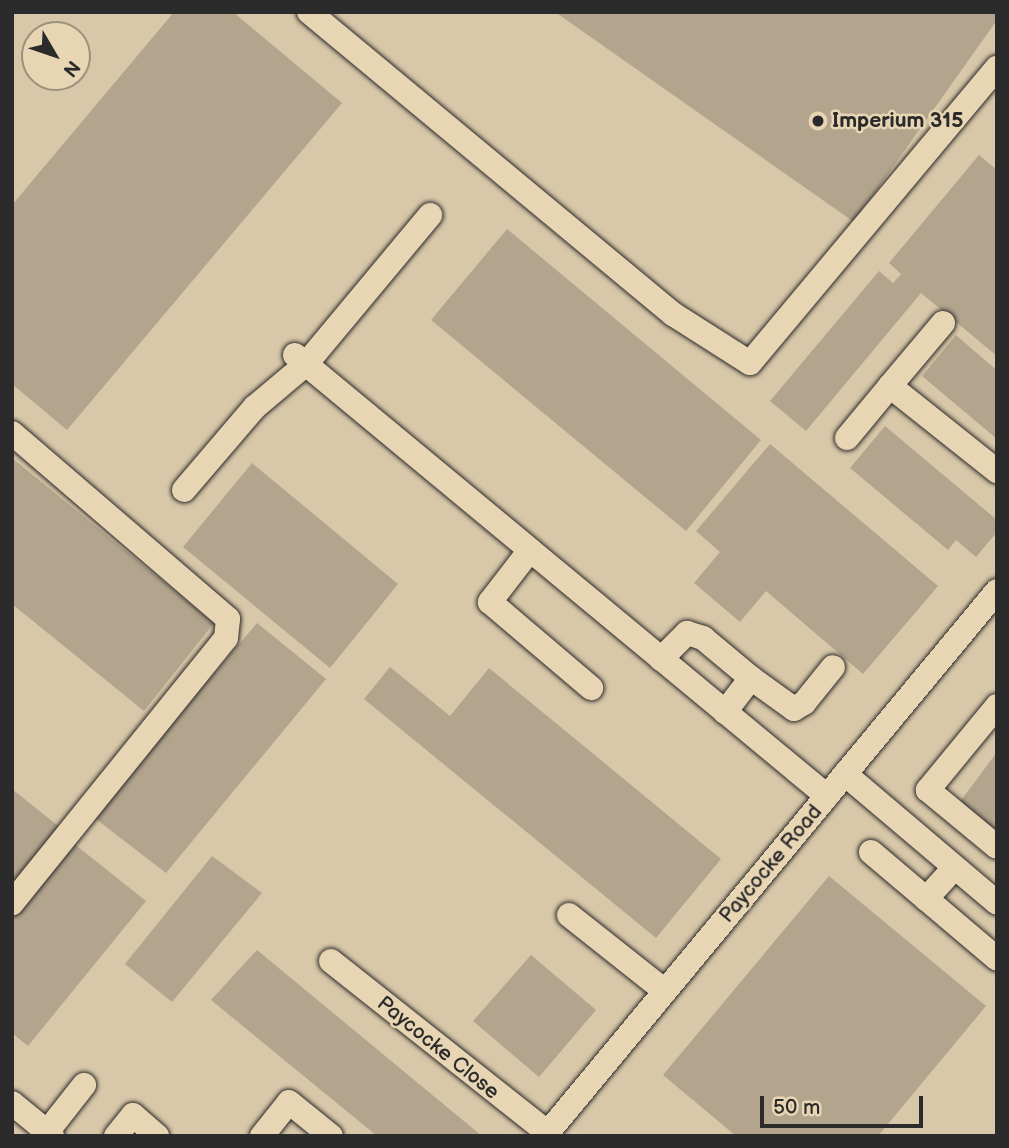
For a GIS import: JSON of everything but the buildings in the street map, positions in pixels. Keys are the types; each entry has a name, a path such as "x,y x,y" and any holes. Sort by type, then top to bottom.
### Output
{"street":[{"path":"309,12 673,314 750,363 997,68"},
{"path":"184,490 255,407 430,215"},
{"path":"847,439 943,323"},
{"path":"300,359 827,796"},
{"path":"890,386 997,471"},
{"path":"12,432 228,619 226,638 12,903"},
{"path":"530,550 491,602 591,688"},
{"name":"Paycocke Road","path":"547,1134 997,591"},
{"path":"661,659 679,638 697,634 793,709 804,703 833,667"},
{"path":"725,712 751,678"},
{"path":"997,706 928,790 997,847"},
{"path":"845,774 997,903"},
{"path":"871,852 997,959"},
{"path":"926,899 954,867"},
{"path":"569,915 665,992"},
{"name":"Paycocke Close","path":"331,961 547,1134"},
{"path":"12,1103 50,1134 84,1085"},
{"path":"262,1136 289,1101 331,1136"},
{"path":"116,1136 133,1115 157,1136"}],"shaded area":[{"path":"12,12 997,12 997,1136 12,1136"}],"place":[{"name":"Imperium 315","path":"818,121"}]}
